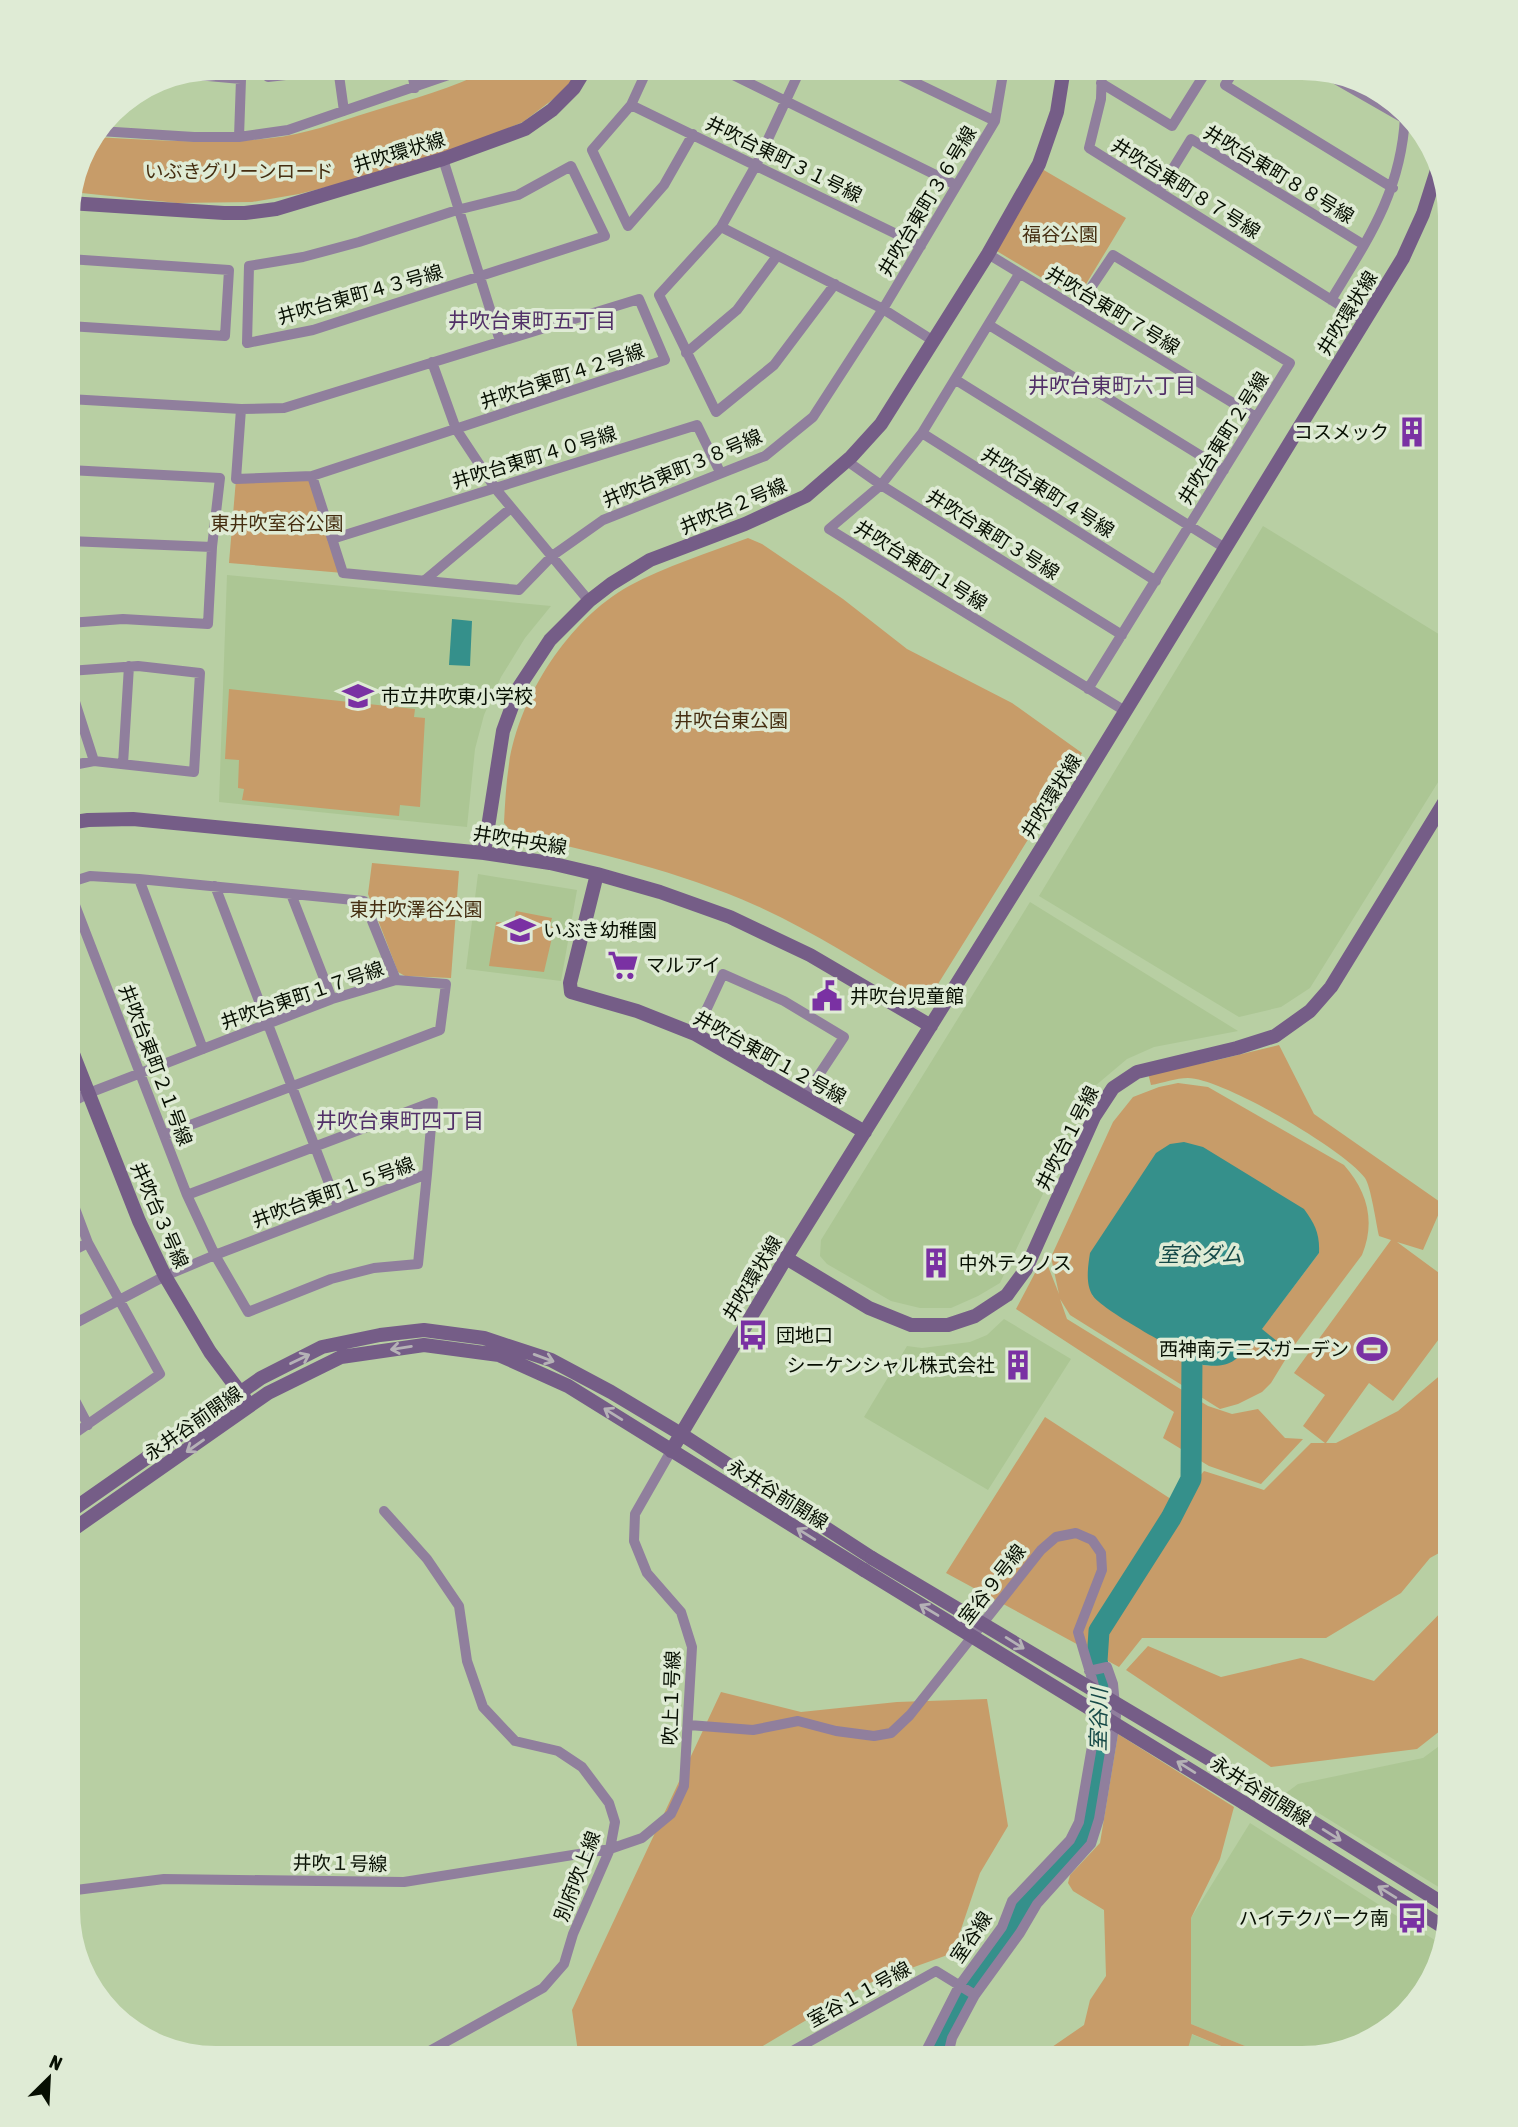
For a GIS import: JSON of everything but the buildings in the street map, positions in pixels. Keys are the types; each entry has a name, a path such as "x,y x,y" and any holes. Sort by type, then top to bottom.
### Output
{"street":[{"path":"239,137 241,80"},
{"path":"340,80 344,111"},
{"path":"413,80 415,88"},
{"path":"111,132 239,137 288,130 436,80"},
{"name":"井吹環状線","path":"81,204 245,213 275,209 443,159 525,129 552,110 579,80"},
{"path":"642,80 631,105 592,150 628,226 664,185 692,134"},
{"path":"744,80 956,185"},
{"path":"795,81 756,165 721,227 659,295 716,412 774,365 835,284"},
{"path":"912,81 995,121"},
{"name":"井吹台東町３６号線","path":"883,309 995,121 1002,81"},
{"name":"井吹台２号線","path":"484,853 502,731 519,687 550,640 589,601 650,560 745,524 806,496 847,461 881,424 988,254 1039,163 1057,112 1062,81"},
{"path":"1101,83 1172,126 1200,81"},
{"path":"1228,81 1225,85 1393,188"},
{"name":"井吹台東町８７号線","path":"1101,83 1101,99 1090,148 1365,321"},
{"name":"井吹台東町３１号線","path":"631,105 921,246"},
{"path":"1331,300 1364,245 1393,188 1404,128"},
{"name":"井吹台東町８８号線","path":"1159,191 1191,139 1364,245"},
{"path":"443,159 500,341"},
{"name":"井吹台東町４３号線","path":"571,166 604,236 480,276 313,330 247,342 248,266 303,257 457,210 518,195 571,166"},
{"name":"井吹環状線","path":"671,1451 786,1258 1403,258 1423,214 1433,182"},
{"path":"721,227 883,309 932,340"},
{"name":"井吹台東町７号線","path":"988,254 1256,417"},
{"name":"井吹台東町２号線","path":"1078,307 1113,255 1290,363 1088,689"},
{"path":"686,354 737,310 777,256"},
{"path":"81,260 229,270 225,336 81,327"},
{"name":"井吹台東町１号線","path":"1019,274 922,433 881,485 829,529 1125,711"},
{"name":"井吹台東町４２号線","path":"81,400 242,410 284,408 639,299 665,360 312,476 236,479 242,410"},
{"name":"井吹台東町３８号線","path":"312,476 343,573 519,590 552,556 603,520 765,456 813,417 883,309"},
{"path":"989,325 1224,470"},
{"path":"432,362 456,429 495,488 589,601"},
{"path":"956,380 1225,548"},
{"name":"井吹台東町４０号線","path":"332,539 696,425 720,472"},
{"name":"井吹台東町４号線","path":"922,433 1156,581"},
{"name":"井吹台東町３号線","path":"847,461 881,485 1122,635"},
{"path":"81,471 220,478 212,547 208,624 123,619 81,622"},
{"path":"425,580 511,508"},
{"path":"81,541 212,547"},
{"path":"81,670 129,666 200,673 194,772 94,761 81,764"},
{"path":"123,764 129,666"},
{"path":"81,721 94,761"},
{"name":"井吹台１号線","path":"786,1258 869,1308 911,1325 948,1325 975,1316 1007,1295 1026,1269 1094,1117 1113,1088 1137,1072 1275,1036 1310,1010 1331,987 1438,813"},
{"name":"井吹中央線","path":"81,821 133,819 484,853 550,863 597,874 660,892 730,918 810,956 931,1026"},
{"name":"井吹台東町１２号線","path":"597,874 570,983 571,992 637,1011 695,1034 865,1132"},
{"name":"井吹台東町２１号線","path":"81,880 90,876 139,879 364,901 396,980"},
{"path":"139,879 203,1049"},
{"path":"215,886 338,1207"},
{"path":"291,894 332,999"},
{"name":"井吹台東町２１号線","path":"81,918 187,1195 215,1255"},
{"path":"695,1034 723,974 784,1002 844,1037 805,1096"},
{"name":"井吹台東町１７号線","path":"80,1097 332,999 396,980 446,984 440,1030 164,1135"},
{"name":"井吹台３号線","path":"80,1072 139,1221 165,1276 210,1352 251,1406"},
{"path":"187,1195 433,1102 427,1174"},
{"name":"井吹台東町１５号線","path":"80,1321 165,1276 215,1255 338,1207 427,1174 418,1264 374,1268 331,1279 248,1312 215,1255"},
{"path":"80,1223 118,1302 160,1374 80,1430"},
{"path":"80,1247 88,1243"},
{"name":"永井谷前開線","path":"80,1504 261,1378 322,1348 380,1335 424,1330 485,1338 551,1360 681,1434 868,1564 1437,1923"},
{"name":"永井谷前開線","path":"80,1525 268,1394 341,1357 424,1345 499,1355 568,1386 671,1451 1253,1786 1438,1901"},
{"path":"80,1410 88,1425"},
{"name":"吹上１号線","path":"610,1849 642,1838 671,1814 684,1786 692,1647 681,1612 647,1573 634,1541 635,1514 671,1451"},
{"name":"別府吹上線","path":"384,1511 427,1559 459,1606 467,1661 483,1707 515,1741 558,1751 582,1767 609,1803 615,1822 610,1849 573,1934 564,1964 543,1988 438,2046"},
{"name":"室谷９号線","path":"688,1725 753,1730 798,1721 836,1731 874,1736 891,1733 910,1715 1041,1550 1056,1537 1076,1533 1091,1540 1101,1553 1102,1570 1078,1632 1098,1699 1079,1822 1070,1840"},
{"path":"950,2046 975,1995 1020,1933 1037,1904 1091,1844 1099,1819 1116,1716 1113,1685 1107,1667 1089,1671"},
{"name":"室谷線","path":"975,1995 959,1986 1002,1927 1012,1902 1070,1840"},
{"name":"井吹１号線","path":"80,1889 164,1879 404,1882 610,1849"},
{"name":"室谷１１号線","path":"801,2046 936,1971 959,1986"},
{"path":"929,2046 959,1986"}],"shaded area":[{"path":"1263,526 1438,634 1438,782 1310,988 1281,1007 1239,1017 1039,896"},
{"name":"市立井吹東小学校","path":"227,575 551,606 525,638 501,677 484,715 475,749 467,827 219,802"},
{"name":"いぶき幼稚園","path":"478,874 577,890 561,981 466,969"},
{"path":"1030,902 1238,1031 1154,1047 1127,1059 1095,1086 1000,1283 951,1308 920,1308 891,1301 827,1264 820,1256 821,1240"},
{"path":"1004,1319 1071,1359 988,1490 864,1417 907,1346 922,1348 970,1342 987,1335"},
{"path":"1438,1747 1438,1887 1286,1793 1298,1784 1423,1758"},
{"path":"1250,1823 1434,1940 1427,1963 1409,1993 1398,2007 1370,2028 1337,2042 1320,2045 1245,2046 1191,2024 1191,1918"},
{"path":"1191,2034 1221,2046 1188,2046"}],"green space":[{"name":"いぶきグリーンロード","path":"573,80 564,91 523,122 465,146 378,174 299,194 252,202 177,203 83,193 94,156 106,138 205,142 296,134 462,82"},
{"name":"福谷公園","path":"1042,169 1126,218 1077,299 995,250"},
{"name":"東井吹室谷公園","path":"312,476 343,573 229,563 236,479"},
{"name":"井吹台東公園","path":"748,538 762,544 843,599 907,649 1012,703 1082,753 933,992 915,995 798,926 728,894 637,864 513,834 504,823 508,771 515,738 536,687 567,639 607,600 629,586 672,566"},
{"path":"229,689 415,709 414,717 425,718 420,807 400,805 399,816 242,800 244,789 238,788 239,760 225,759"},
{"name":"東井吹澤谷公園","path":"372,863 459,871 451,978 405,976 398,972 368,894"},
{"path":"516,911 552,918 550,925 554,929 544,972 489,966 496,922 513,923"},
{"path":"1279,1045 1314,1114 1438,1201 1438,1216 1423,1250 1397,1242 1438,1272 1438,1340 1393,1401 1369,1383 1326,1443 1336,1443 1398,1411 1438,1377 1438,1554 1430,1558 1401,1593 1326,1638 1142,1638 1119,1667 946,1573 1045,1417 1177,1503 1204,1471 1264,1490 1311,1443 1325,1443 1303,1426 1325,1395 1294,1373 1391,1240 1379,1236 1365,1178 1309,1134 1254,1102 1205,1081 1188,1078 1151,1085 1148,1073"},
{"path":"1178,1083 1208,1087 1344,1165 1358,1185 1367,1207 1368,1230 1362,1255 1293,1347 1271,1383 1262,1392 1238,1404 1220,1409 1070,1315 1060,1299 1067,1319 1208,1406 1232,1414 1258,1409 1285,1438 1303,1439 1261,1484 1209,1466 1163,1438 1174,1412 1016,1309 1044,1256 1059,1294 1051,1257 1113,1122 1133,1097","holes":["1319,1253 1261,1330 1277,1342 1270,1354 1252,1343 1225,1363 1203,1365 1111,1310 1092,1295"]},
{"path":"1438,1615 1438,1732 1417,1749 1271,1767 1126,1670 1148,1646 1221,1677 1301,1658 1374,1681"},
{"path":"721,1692 801,1712 897,1702 987,1699 1008,1826 980,1873 953,1953 867,1984 763,2046 577,2046 572,2010"},
{"path":"1118,1734 1234,1807 1220,1859 1191,1918 1191,2024 1245,2046 1221,2046 1192,2034 1189,2046 1053,2046 1084,2025 1090,2000 1106,1976 1104,1910 1073,1891 1068,1883 1070,1875 1100,1843"}],"water":[{"path":"452,619 472,621 470,666 449,665"},
{"name":"室谷ダム","path":"1184,1142 1203,1147 1304,1209 1316,1230 1319,1253 1262,1329 1278,1342 1270,1354 1252,1343 1231,1362 1219,1366 1203,1365 1112,1312 1090,1291 1090,1253 1156,1153 1170,1144"}],"waterway":[{"name":"室谷川","path":"938,2046 972,1981 1034,1893 1082,1841 1095,1792 1100,1753 1102,1680 1097,1661 1099,1631 1171,1518 1191,1479 1192,1359"}],"place":[{"name":"コスメック","path":"1412,432"},
{"name":"市立井吹東小学校","path":"358,696"},
{"name":"いぶき幼稚園","path":"520,930"},
{"name":"マルアイ","path":"623,965"},
{"name":"井吹台児童館","path":"827,996"},
{"name":"中外テクノス","path":"936,1263"},
{"name":"団地口","path":"753,1335"},
{"name":"西神南テニスガーデン","path":"1372,1349"},
{"name":"シーケンシャル株式会社","path":"1018,1365"},
{"name":"ハイテクパーク南","path":"1412,1918"}],"district":[{"name":"井吹台東町五丁目","path":"532,321"},
{"name":"井吹台東町六丁目","path":"1112,386"},
{"name":"井吹台東町四丁目","path":"400,1121"}]}
